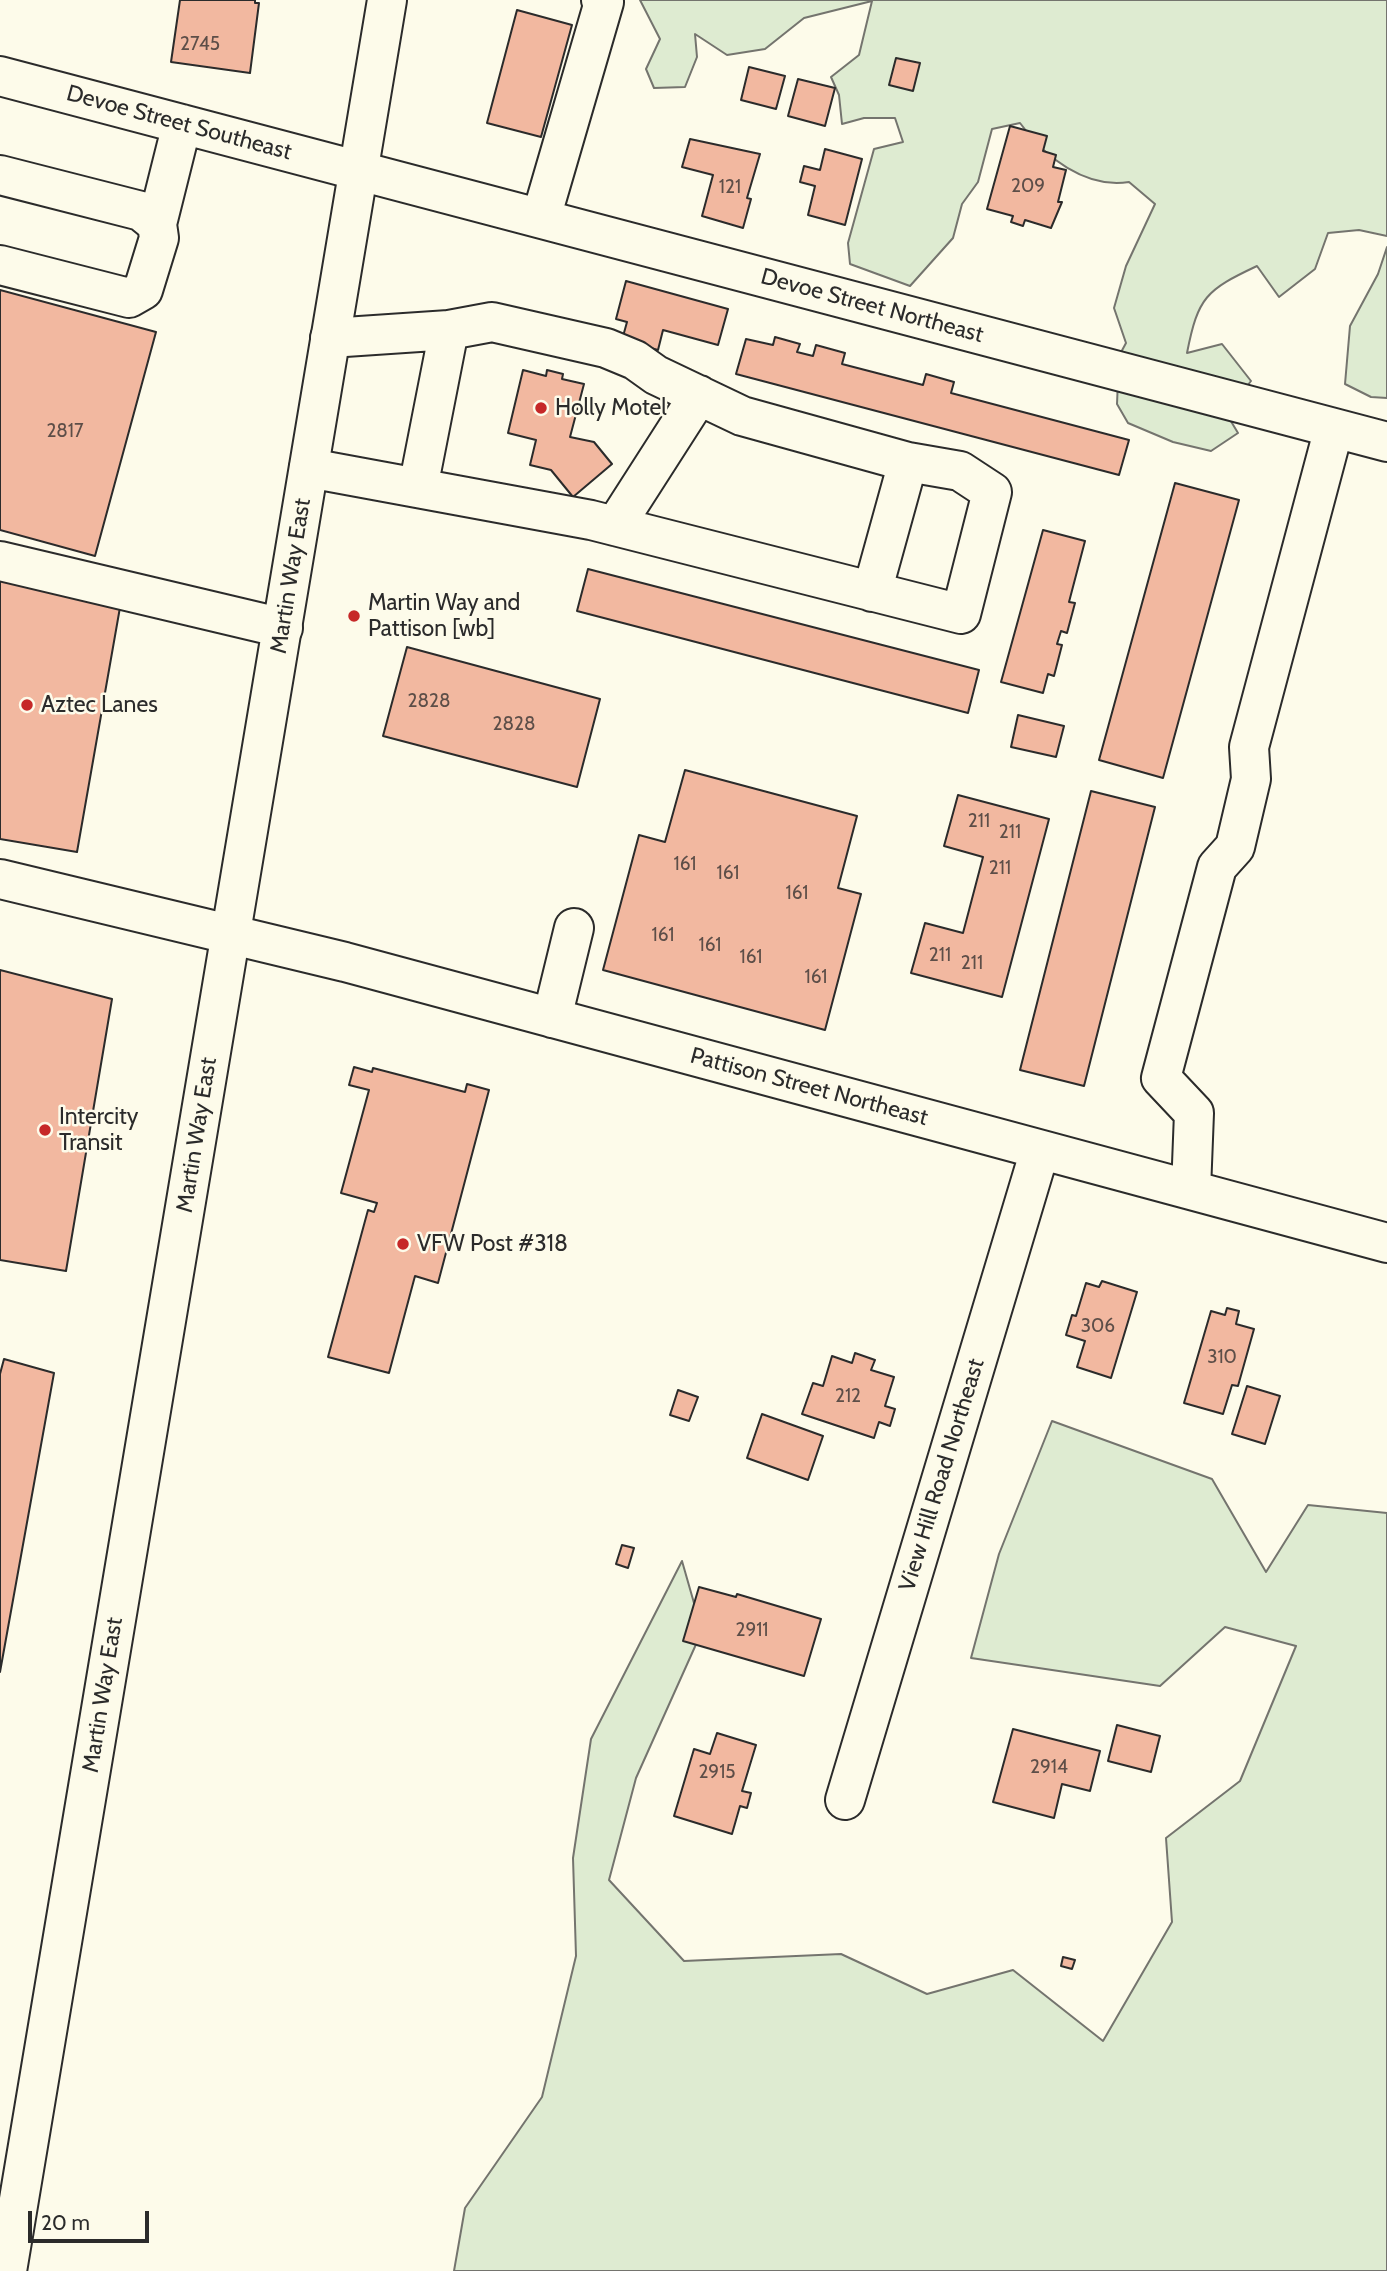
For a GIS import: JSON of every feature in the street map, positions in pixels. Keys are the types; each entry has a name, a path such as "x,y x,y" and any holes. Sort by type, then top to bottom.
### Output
{"street":[{"name":"Martin Way East","path":"7,2271 387,0"},
{"path":"541,218 604,2 601,0"},
{"name":"Devoe Street Southeast","path":"0,76 357,170"},
{"path":"0,265 129,298 143,290 159,238 157,224 183,124"},
{"name":"Devoe Street Northeast","path":"357,170 1387,442"},
{"path":"0,176 141,211 157,224"},
{"path":"309,468 615,526 961,614 992,492 960,471 908,462 742,416 656,375 635,360 606,348 492,322 449,330 331,338"},
{"path":"418,488 449,330"},
{"path":"615,526 699,395"},
{"path":"1191,1190 1194,1113 1161,1078 1217,867 1235,847 1251,779 1249,747 1334,428"},
{"path":"872,592 908,462"},
{"path":"0,561 283,628"},
{"name":"Pattison Street Northeast","path":"0,879 552,1018 1387,1243"},
{"path":"552,1018 574,928"},
{"name":"View Hill Road Northeast","path":"845,1800 1040,1150"}],"green space":[{"path":"640,0 1387,0 1387,236 1359,230 1328,233 1315,269 1279,297 1257,266 1215,289 1195,319 1187,353 1222,344 1251,381 1226,413 1238,433 1211,451 1173,442 1128,423 1117,404 1119,356 1126,343 1114,308 1126,266 1155,204 1129,182 1097,181 1067,168 1041,148 1020,123 992,129 978,182 962,204 953,238 910,286 850,264 848,243 874,149 903,142 895,118 864,118 842,124 839,95 831,77 859,55 872,1 804,18 765,49 727,55 695,34 697,57 685,87 654,88 646,69 660,39"},
{"path":"1387,247 1387,398 1371,397 1345,384 1350,326 1378,274"},
{"path":"1052,1421 1212,1479 1266,1572 1308,1505 1387,1513 1387,2271 454,2271 465,2208 542,2097 576,1956 573,1858 591,1739 682,1561 702,1631 636,1778 609,1880 684,1961 841,1954 927,1994 1013,1970 1103,2041 1172,1922 1166,1838 1240,1781 1296,1646 1225,1627 1160,1686 971,1658 999,1554"}],"building":[{"path":"180,0 255,0 255,3 259,3 250,73 171,62"},
{"path":"517,10 572,25 541,137 487,123"},
{"path":"896,58 920,63 913,91 889,85"},
{"path":"749,67 785,76 776,109 741,100"},
{"path":"798,79 835,88 825,126 788,116"},
{"path":"1010,126 1047,136 1043,151 1056,155 1053,167 1066,170 1058,202 1062,202 1051,228 1025,220 1023,226 1011,222 1013,216 987,209"},
{"path":"690,139 760,154 747,198 751,199 743,228 702,216 713,175 682,167"},
{"path":"825,149 862,159 845,225 808,215 815,186 800,182 804,166 820,170"},
{"path":"626,281 728,309 718,345 663,330 658,350 622,340 627,322 616,319"},
{"path":"0,290 156,332 95,556 0,530"},
{"path":"775,337 800,344 797,352 813,356 816,345 845,353 842,364 923,385 926,374 954,382 951,393 1129,440 1119,475 736,374 746,339 773,345"},
{"path":"523,370 546,376 547,370 563,374 562,379 584,384 570,437 594,442 612,464 573,497 551,470 530,465 536,440 508,433"},
{"path":"1175,483 1239,500 1163,778 1099,760"},
{"path":"1043,530 1085,541 1069,602 1075,603 1067,633 1061,631 1057,644 1062,645 1054,676 1048,674 1043,693 1001,682"},
{"path":"588,569 979,670 968,713 577,611"},
{"path":"0,575 122,596 77,852 0,839"},
{"path":"407,647 600,699 577,787 383,736"},
{"path":"1018,715 1064,726 1056,757 1011,747"},
{"path":"685,770 857,816 838,888 861,894 825,1030 603,970 639,835 665,842"},
{"path":"1091,791 1155,807 1084,1086 1020,1070"},
{"path":"958,795 1049,819 1002,997 911,973 925,923 963,933 983,857 944,846"},
{"name":"Intercity Transit","path":"0,970 112,999 66,1271 0,1260"},
{"name":"VFW Post #318","path":"354,1067 372,1072 373,1068 465,1092 467,1084 489,1090 438,1283 415,1276 389,1373 328,1357 368,1210 374,1212 377,1203 341,1193 369,1090 349,1085"},
{"path":"1102,1281 1137,1292 1111,1378 1077,1367 1085,1341 1066,1335 1072,1315 1076,1316 1086,1283 1099,1287"},
{"path":"1227,1308 1239,1311 1236,1324 1254,1329 1238,1386 1232,1385 1223,1414 1184,1403 1211,1311 1225,1315"},
{"path":"855,1353 875,1360 871,1370 894,1377 885,1406 895,1409 890,1426 879,1422 874,1438 802,1414 813,1383 823,1386 832,1356 852,1363"},
{"path":"4,1359 54,1373 0,1672 0,1374"},
{"path":"1247,1386 1280,1396 1265,1444 1232,1434"},
{"path":"678,1390 698,1397 689,1421 670,1415"},
{"path":"762,1414 823,1436 808,1480 747,1458"},
{"path":"622,1545 634,1548 628,1568 616,1564"},
{"path":"699,1587 736,1597 737,1594 821,1619 804,1676 683,1641"},
{"path":"1117,1725 1160,1736 1151,1772 1108,1761"},
{"path":"1013,1729 1100,1751 1090,1791 1062,1784 1054,1818 993,1802"},
{"path":"717,1733 756,1745 742,1791 751,1793 747,1808 740,1806 732,1834 674,1816 694,1749 710,1754"},
{"path":"1063,1957 1075,1960 1072,1969 1061,1966"}],"place":[{"name":"Holly Motel","path":"541,408"},
{"name":"Martin Way and Pattison [wb]","path":"354,616"},
{"name":"Aztec Lanes","path":"27,705"},
{"name":"Intercity Transit","path":"45,1130"},
{"name":"VFW Post #318","path":"403,1244"}]}
